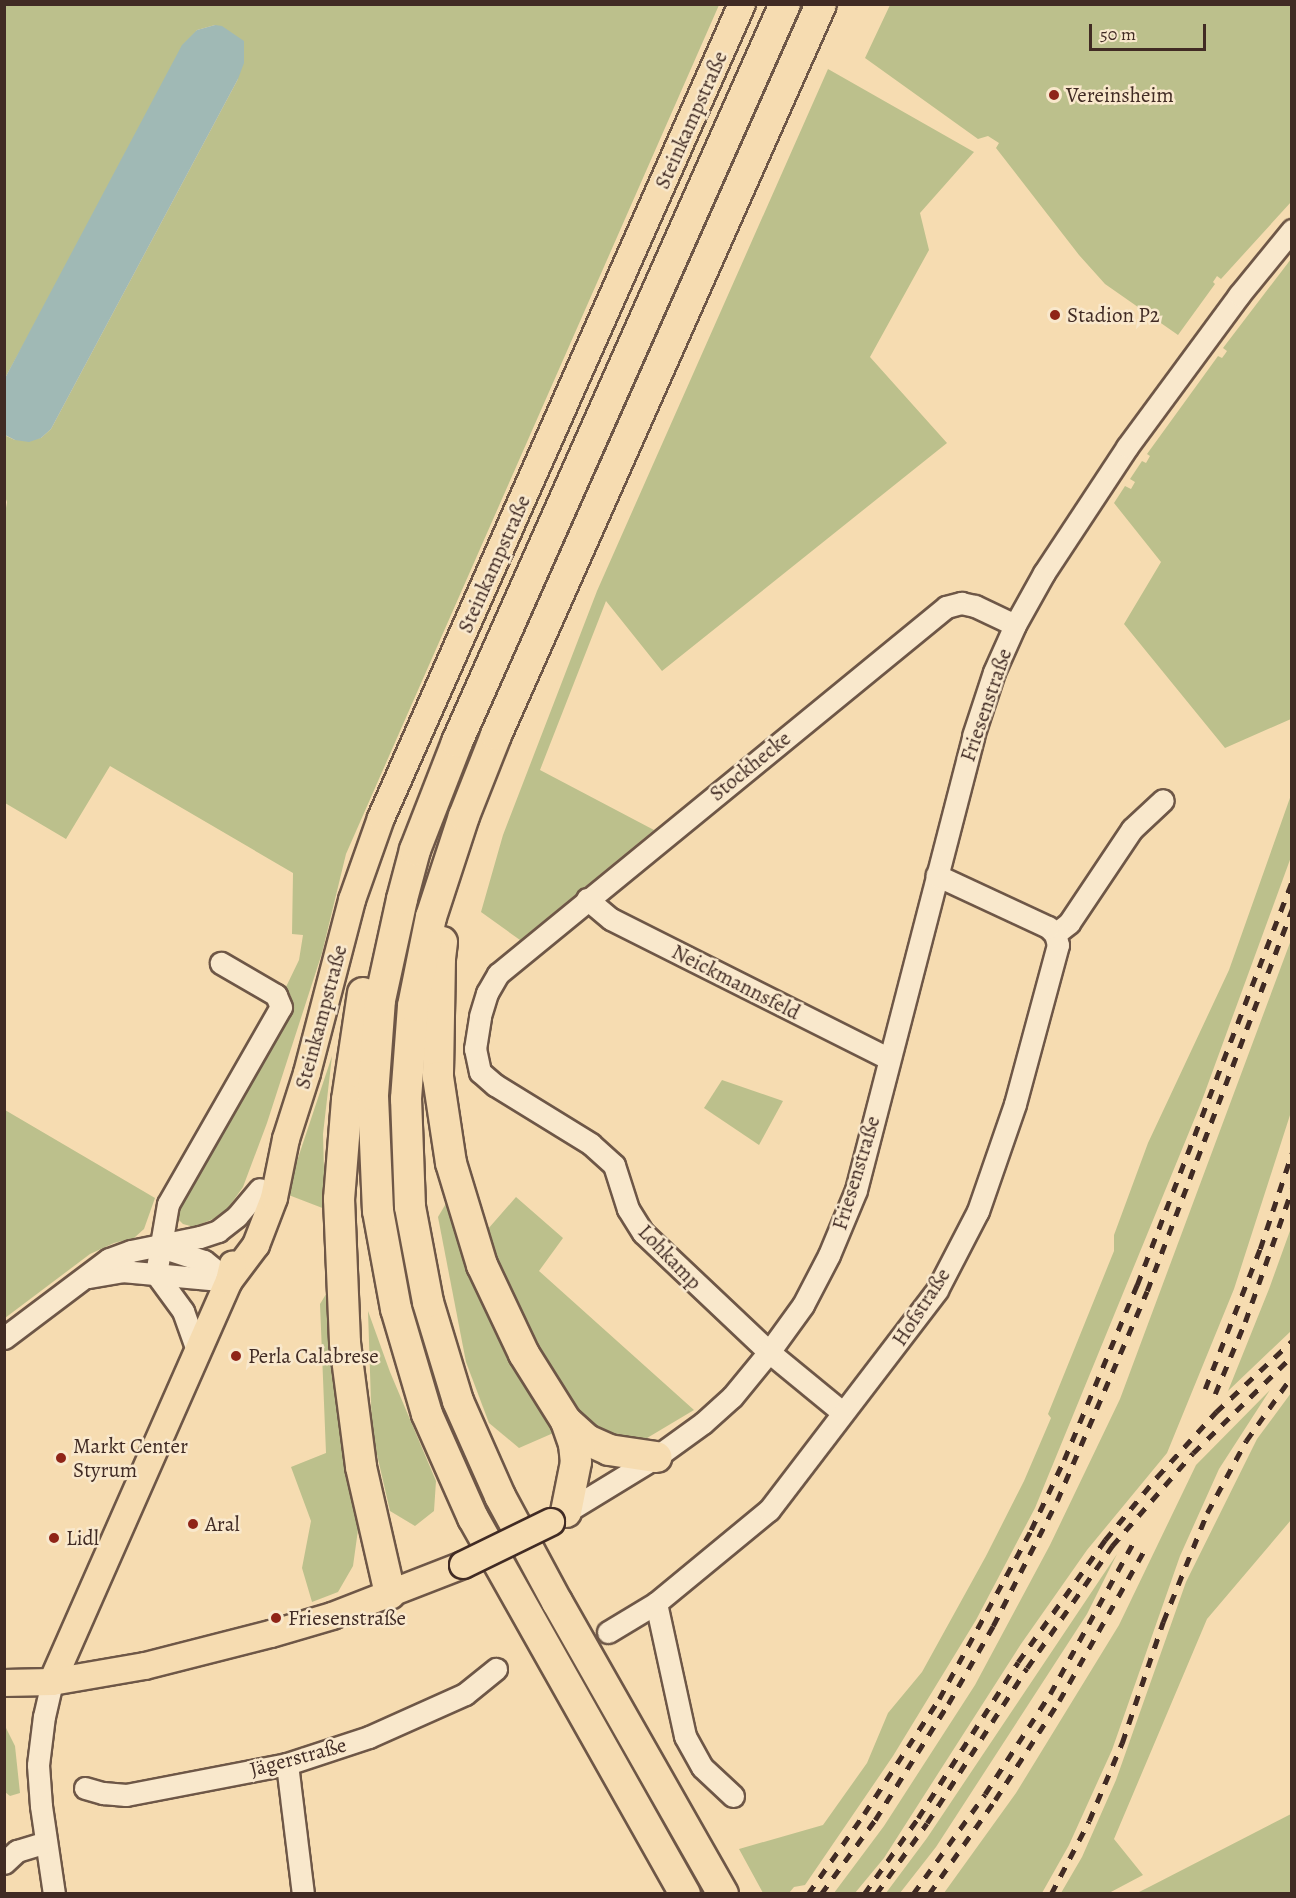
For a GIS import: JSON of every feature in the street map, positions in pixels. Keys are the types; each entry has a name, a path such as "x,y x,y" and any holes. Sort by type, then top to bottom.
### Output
{"highway":[{"path":"390,1594 361,1467 345,1343 339,1199 346,1100 364,984 384,914 415,850 457,742 785,4"},
{"path":"723,1893 557,1602 500,1496 458,1401 428,1302 410,1207 406,1099 413,1006 431,917 464,816 496,735 821,4"},
{"path":"464,816 440,958 438,1077 451,1163 482,1265 524,1354 566,1421 574,1444 576,1462 559,1517"},
{"path":"415,850 380,1000 373,1095 378,1211 396,1309 427,1413 473,1518 685,1893"},
{"path":"566,1421 586,1440 609,1450 656,1457"}],"main road":[{"name":"Steinkampstraße","path":"229,1281 256,1245 274,1198 286,1139 307,1073 352,900 381,818 742,4"},
{"name":"Steinkampstraße","path":"52,1682 229,1281 238,1242 260,1190 286,1139"},
{"name":"Friesenstraße","path":"4,1683 52,1682 145,1666 332,1616 463,1565 559,1517"}],"street":[{"name":"Friesenstraße","path":"559,1517 656,1457 703,1423 732,1396 769,1352 803,1305 856,1190 973,736 994,672 1015,625 1044,573 1127,447 1239,295 1292,230"},
{"name":"Stockhecke","path":"498,974 946,607 961,603 975,606 1015,625"},
{"path":"936,875 1048,927 1055,934 1069,923 1132,829 1163,800"},
{"name":"Neickmannsfeld","path":"587,899 612,919 889,1059"},
{"name":"Hofstraße","path":"608,1632 656,1603 769,1510 937,1290 978,1211 1015,1104 1058,945 1055,934"},
{"name":"Steinkampstraße","path":"156,1274 168,1204 281,1007 276,995 221,963"},
{"name":"Lohkamp","path":"498,974 487,993 480,1016 475,1049 480,1072 495,1086 591,1144 614,1165 628,1209 643,1233 769,1352 842,1412"},
{"path":"4,1338 109,1259 131,1251 159,1247 218,1231 237,1216 260,1190"},
{"path":"159,1247 204,1261 229,1281"},
{"path":"85,1278 122,1271 229,1281"},
{"path":"156,1274 183,1311 197,1350"},
{"path":"656,1603 685,1736 702,1767 733,1796"},
{"name":"Jägerstraße","path":"85,1788 103,1793 126,1795 287,1764 369,1737 465,1694 496,1670"},
{"name":"Steinkampstraße","path":"52,1682 43,1724 38,1765 54,1893"},
{"path":"287,1764 303,1893"},
{"path":"4,1863 17,1851 46,1842"}],"green space":[{"path":"5,5 719,5 346,854 322,953 267,1123 243,1187 228,1208 213,1219 194,1227 183,1224 174,1215 286,1022 291,1009 291,996 285,989 299,960 303,935 292,934 293,873 110,766 66,839 5,803 4,520 7,502 4,494 4,435 15,440 41,438 51,429 238,79 215,25 197,30 5,378"},
{"path":"890,5 1291,5 1291,202 1221,279 1217,276 1213,282 1215,284 1178,335 1105,284 1079,255 996,148 999,143 988,136 978,139 865,58"},
{"path":"828,69 974,152 920,213 929,250 870,357 947,443 662,671 606,601 540,770 654,830 520,940 481,912 503,835 597,591"},
{"path":"1291,259 1291,719 1225,748 1124,624 1161,562 1114,503 1125,486 1131,489 1135,482 1130,479 1142,461 1146,463 1150,456 1147,454 1218,356 1222,358 1225,354 1227,351 1223,348"},
{"path":"1291,795 1291,857 1201,1103 1035,1508 976,1620 893,1756 805,1885 794,1887 789,1893 763,1893 739,1849 823,1825 867,1763 888,1713 922,1672 986,1556 1024,1481 1051,1418 1048,1414 1114,1251 1114,1235 1148,1143 1229,970"},
{"path":"1291,940 1291,1112 1234,1289 1167,1453 1087,1550 1021,1644 884,1858 855,1893 834,1893 884,1826 975,1685 1050,1545 1120,1399"},
{"path":"332,1056 323,1134 325,1209 286,1194"},
{"path":"722,1080 783,1101 759,1145 704,1108"},
{"path":"5,1110 155,1198 144,1229 134,1238 114,1243 90,1254 5,1318"},
{"path":"451,1195 558,1431 519,1448 489,1423 466,1362 438,1217"},
{"path":"516,1197 563,1238 539,1271 694,1410 637,1444 599,1435 581,1417 531,1342 481,1237"},
{"path":"1291,1228 1291,1331 1228,1391 1269,1289"},
{"path":"328,1291 358,1530 353,1566 338,1592 312,1602 302,1568 311,1521 291,1467 326,1453 320,1304"},
{"path":"368,1311 390,1372 436,1481 434,1511 415,1526 390,1511 372,1433"},
{"path":"1270,1390 1219,1469 1180,1556 1112,1750 1069,1845 1042,1893 944,1893 1016,1793 1119,1625 1196,1465"},
{"path":"1291,1393 1291,1520 1207,1619 1114,1839 1143,1875 1109,1893 1061,1893 1082,1857 1116,1780 1186,1582 1257,1439"},
{"path":"1117,1554 1087,1614 936,1847 900,1893 886,1893 927,1838"},
{"path":"4,1724 15,1746 20,1793 10,1796 5,1792"},
{"path":"1291,1814 1291,1893 1137,1893 1151,1886"}],"water":[{"path":"215,25 222,26 244,41 244,63 238,79 51,429 41,438 29,442 15,440 5,435 5,378 182,45 197,30"}],"railway":[{"path":"808,1894 864,1814 939,1699 1031,1530 1064,1460 1137,1285 1292,881"},
{"path":"821,1894 875,1820 948,1704 993,1626 1057,1501 1147,1291 1292,909"},
{"path":"1205,1389 1260,1249 1292,1153"},
{"path":"1215,1394 1245,1322 1292,1189"},
{"path":"864,1894 918,1818 1018,1662 1105,1540 1157,1477 1216,1412 1292,1341"},
{"path":"876,1894 927,1823 1027,1668 1112,1546 1193,1453 1292,1356"},
{"path":"1051,1894 1089,1821 1122,1743 1163,1622 1207,1513 1246,1441 1292,1376"},
{"path":"913,1894 985,1794 1050,1694 1134,1541"},
{"path":"929,1894 995,1800 1059,1701 1146,1547"}],"place":[{"name":"Vereinsheim","path":"1054,95"},
{"name":"Stadion P2","path":"1055,315"},
{"name":"Perla Calabrese","path":"236,1356"},
{"name":"Markt Center Styrum","path":"61,1458"},
{"name":"Aral","path":"193,1524"},
{"name":"Lidl","path":"54,1538"},
{"name":"Friesenstraße","path":"276,1618"}]}
